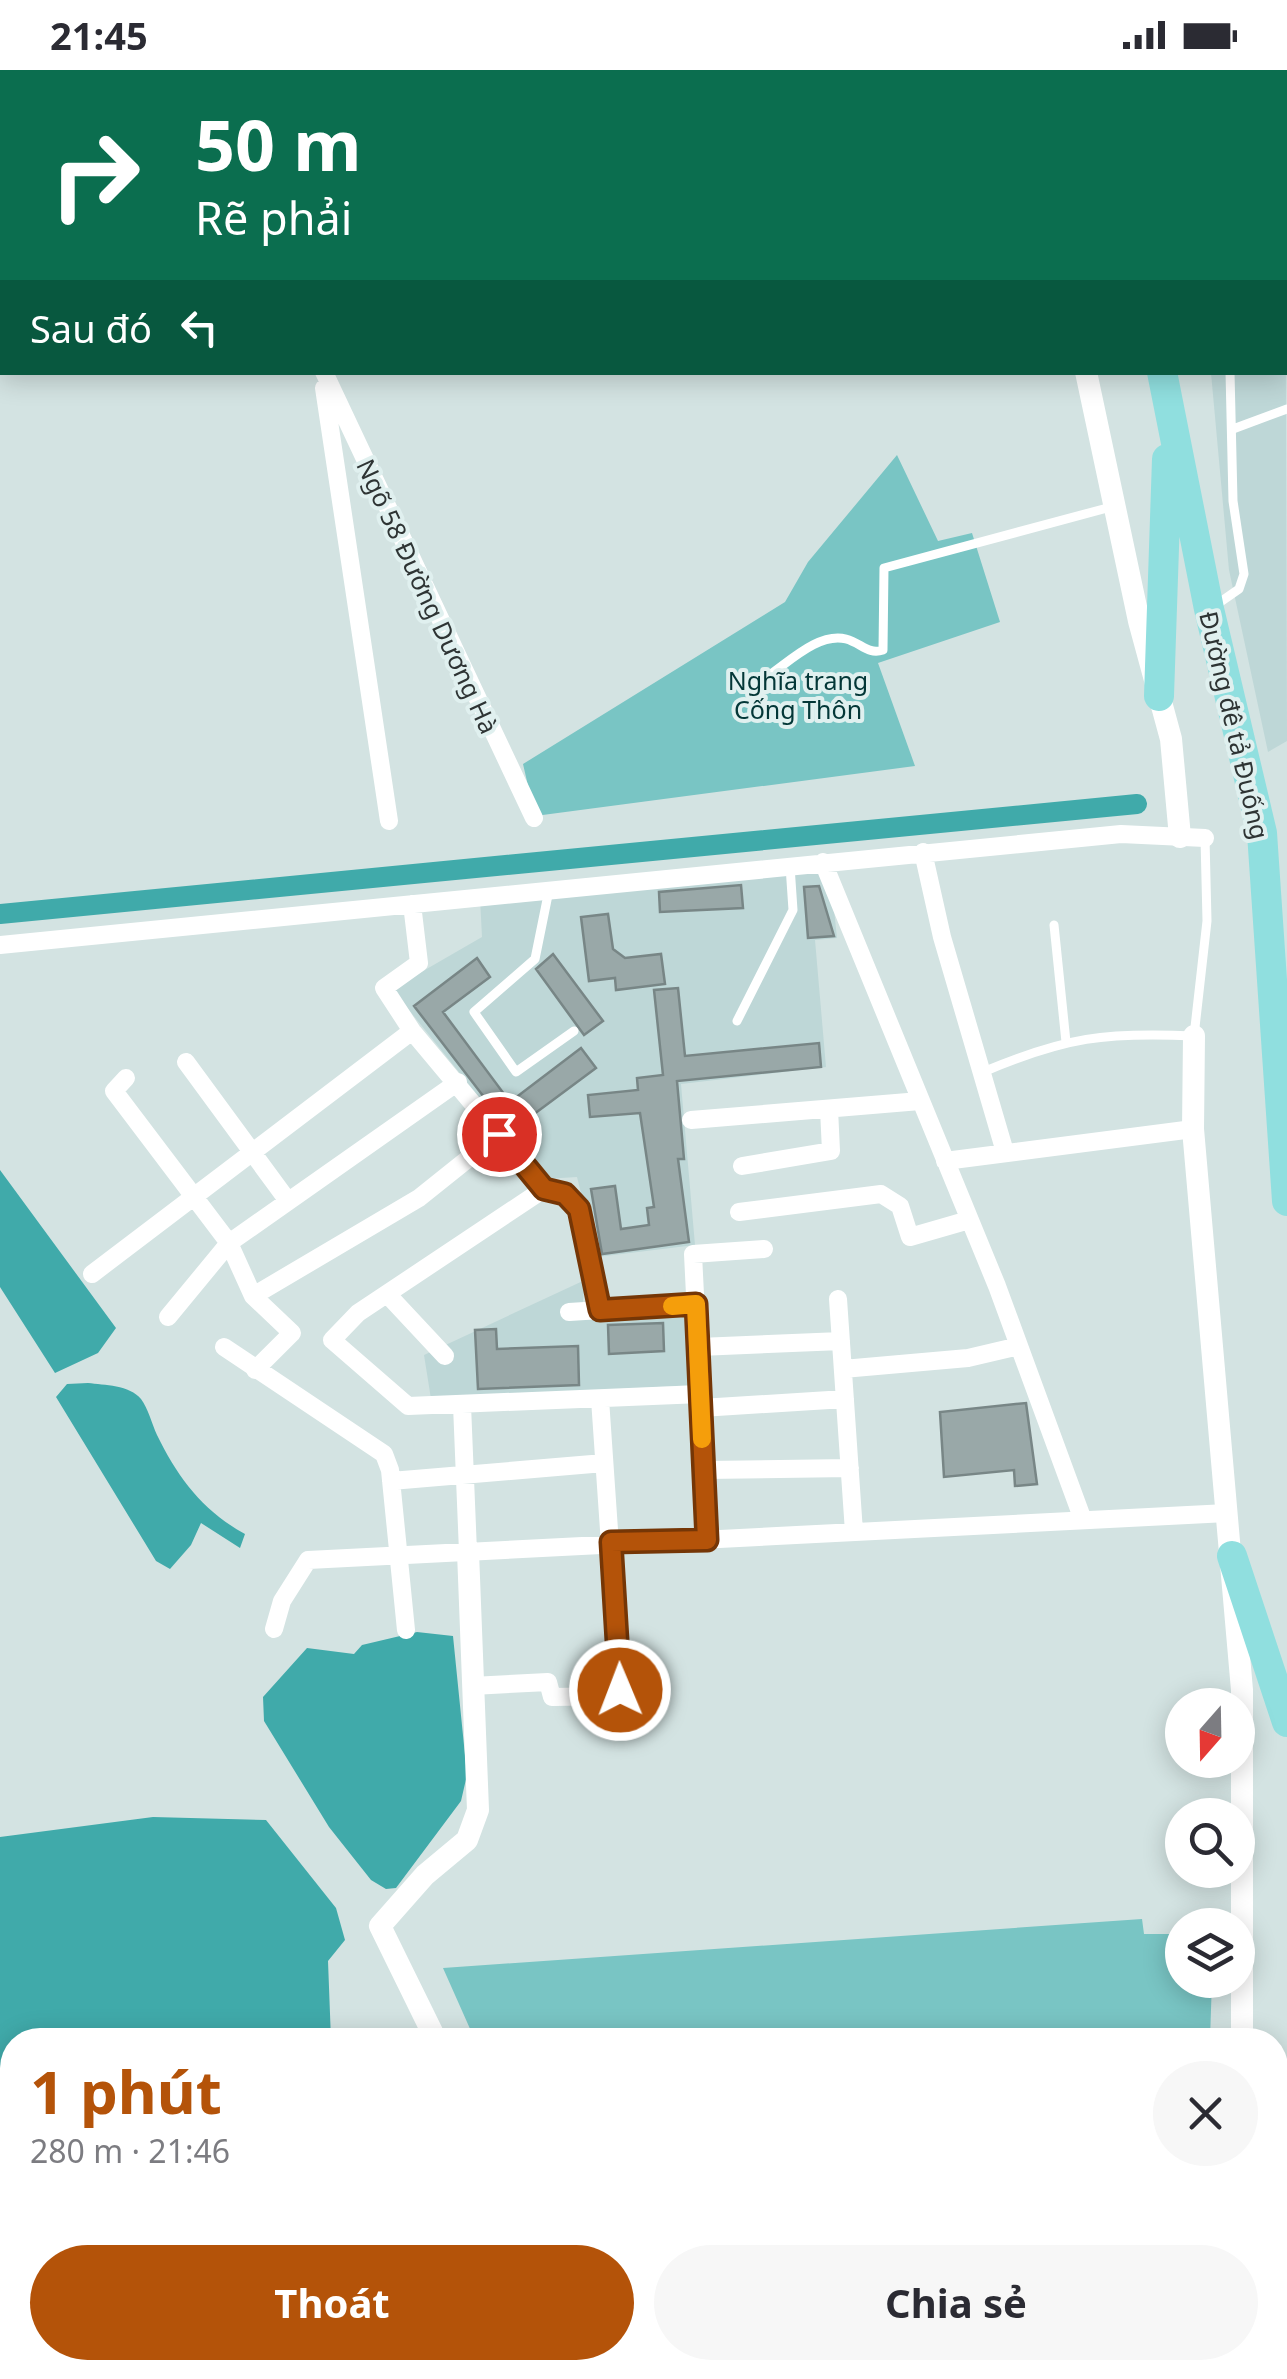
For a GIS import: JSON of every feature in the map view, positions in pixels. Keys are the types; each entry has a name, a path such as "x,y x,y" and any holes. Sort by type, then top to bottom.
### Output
{"main road":[{"name":"Đường đê tả Đuống","path":"1163,375 1209,609 1269,849 1287,1201"},
{"path":"1160,696 1168,404"},
{"path":"1232,1556 1287,1722"}],"street":[{"path":"323,375 389,821"},
{"name":"Ngõ 58 Đường Dương Hà","path":"324,375 534,818"},
{"path":"1087,375 1172,746 1180,837"},
{"path":"0,945 1121,834 1206,838"},
{"path":"923,852 942,937 1006,1152"},
{"path":"823,862 970,1220 1083,1520"},
{"path":"412,904 418,963 384,988 412,1030 544,1189 565,1194 579,1209 600,1310"},
{"path":"92,1274 412,1030"},
{"path":"1194,1036 1194,1129 1245,1746 1242,2028"},
{"path":"186,1062 288,1201"},
{"path":"126,1078 114,1091 229,1242 253,1296 292,1333 255,1370"},
{"path":"168,1317 229,1242 458,1082"},
{"path":"691,1120 920,1101"},
{"path":"742,1166 831,1152 829,1109"},
{"path":"945,1161 1194,1129"},
{"path":"253,1296 419,1198 499,1134"},
{"path":"544,1189 358,1313 332,1340 408,1406 600,1399 845,1400"},
{"path":"739,1212 881,1194 900,1206 910,1237 970,1220"},
{"path":"707,1540 693,1254 764,1249"},
{"path":"388,1295 445,1356"},
{"path":"838,1300 854,1532"},
{"path":"569,1312 696,1304"},
{"path":"699,1347 840,1341"},
{"path":"224,1346 384,1454 391,1481 406,1630"},
{"path":"843,1369 968,1358 1019,1346"},
{"path":"472,1686 548,1682 552,1697 616,1696 622,1671 600,1399"},
{"path":"430,2028 380,1926 426,1875 467,1840 478,1810 462,1406"},
{"path":"391,1481 604,1463"},
{"path":"704,1470 850,1468"},
{"path":"274,1629 282,1601 308,1560 1227,1513"}],"lane":[{"path":"1209,609 1239,590 1244,580 1233,501 1230,375"},
{"path":"1233,429 1287,409"},
{"path":"768,676 818,642 834,638 874,653 883,650 884,568 1114,506"},
{"path":"983,1072 1045,1046 1117,1032 1194,1036 1207,921 1206,838"},
{"path":"737,1022 793,910 790,866"},
{"path":"549,890 534,960 474,1012 516,1072 574,1031"},
{"path":"1054,924 1066,1042"}],"shaded area":[{"path":"1211,375 1286,375 1287,741 1268,752 1229,570"},
{"path":"830,871 837,938 815,940 826,1067 681,1084 695,1245 597,1257 577,1177 545,1179 392,989 482,937 480,898"},
{"path":"0,1170 116,1328 98,1353 55,1373 0,1287"},
{"path":"585,1280 581,1320 690,1314 694,1385 431,1399 424,1355"},
{"path":"67,1384 124,1388 141,1399 183,1479 216,1515 245,1534 240,1548 201,1523 191,1545 170,1569 156,1561 56,1397"},
{"path":"417,1632 453,1636 467,1775 461,1801 396,1888 386,1889 371,1880 329,1827 264,1721 263,1697 307,1648 354,1654 362,1645"},
{"path":"153,1817 266,1820 336,1908 345,1940 328,1961 331,2028 0,2028 0,1837"}],"green space":[{"name":"Nghĩa trang Cống Thôn","path":"897,455 938,541 972,533 1000,622 878,663 915,766 535,816 523,764 785,602 808,562"},
{"path":"1142,1919 1144,1934 1165,1934 1165,1998 1211,1998 1210,2028 470,2028 443,1968"}],"building":[{"path":"741,885 743,908 660,912 659,892"},
{"path":"819,886 834,936 808,938 804,887"},
{"path":"608,914 613,949 625,958 661,954 665,984 616,990 615,978 589,981 581,917"},
{"path":"553,954 603,1021 584,1035 536,969"},
{"path":"477,958 490,977 443,1012 510,1102 581,1048 596,1068 522,1123 508,1105 497,1114 414,1006"},
{"path":"678,988 685,1056 819,1043 821,1067 677,1081 684,1159 678,1159 689,1242 602,1254 591,1189 615,1186 621,1229 649,1225 647,1208 654,1207 640,1113 590,1117 588,1095 638,1090 637,1078 663,1075 654,990"},
{"path":"663,1323 664,1351 609,1354 608,1325"},
{"path":"496,1329 497,1349 578,1346 579,1385 478,1389 475,1330"},
{"path":"1026,1403 1037,1484 1015,1486 1014,1470 944,1477 940,1412"}],"waterway":[{"path":"0,914 1137,804"}],"slow traffic":[{"path":"672,1306 696,1304 702,1439"}],"route":[{"path":"499,1134 544,1189 565,1194 579,1209 600,1310 696,1304 707,1540 611,1542 622,1671 620,1690"}]}
